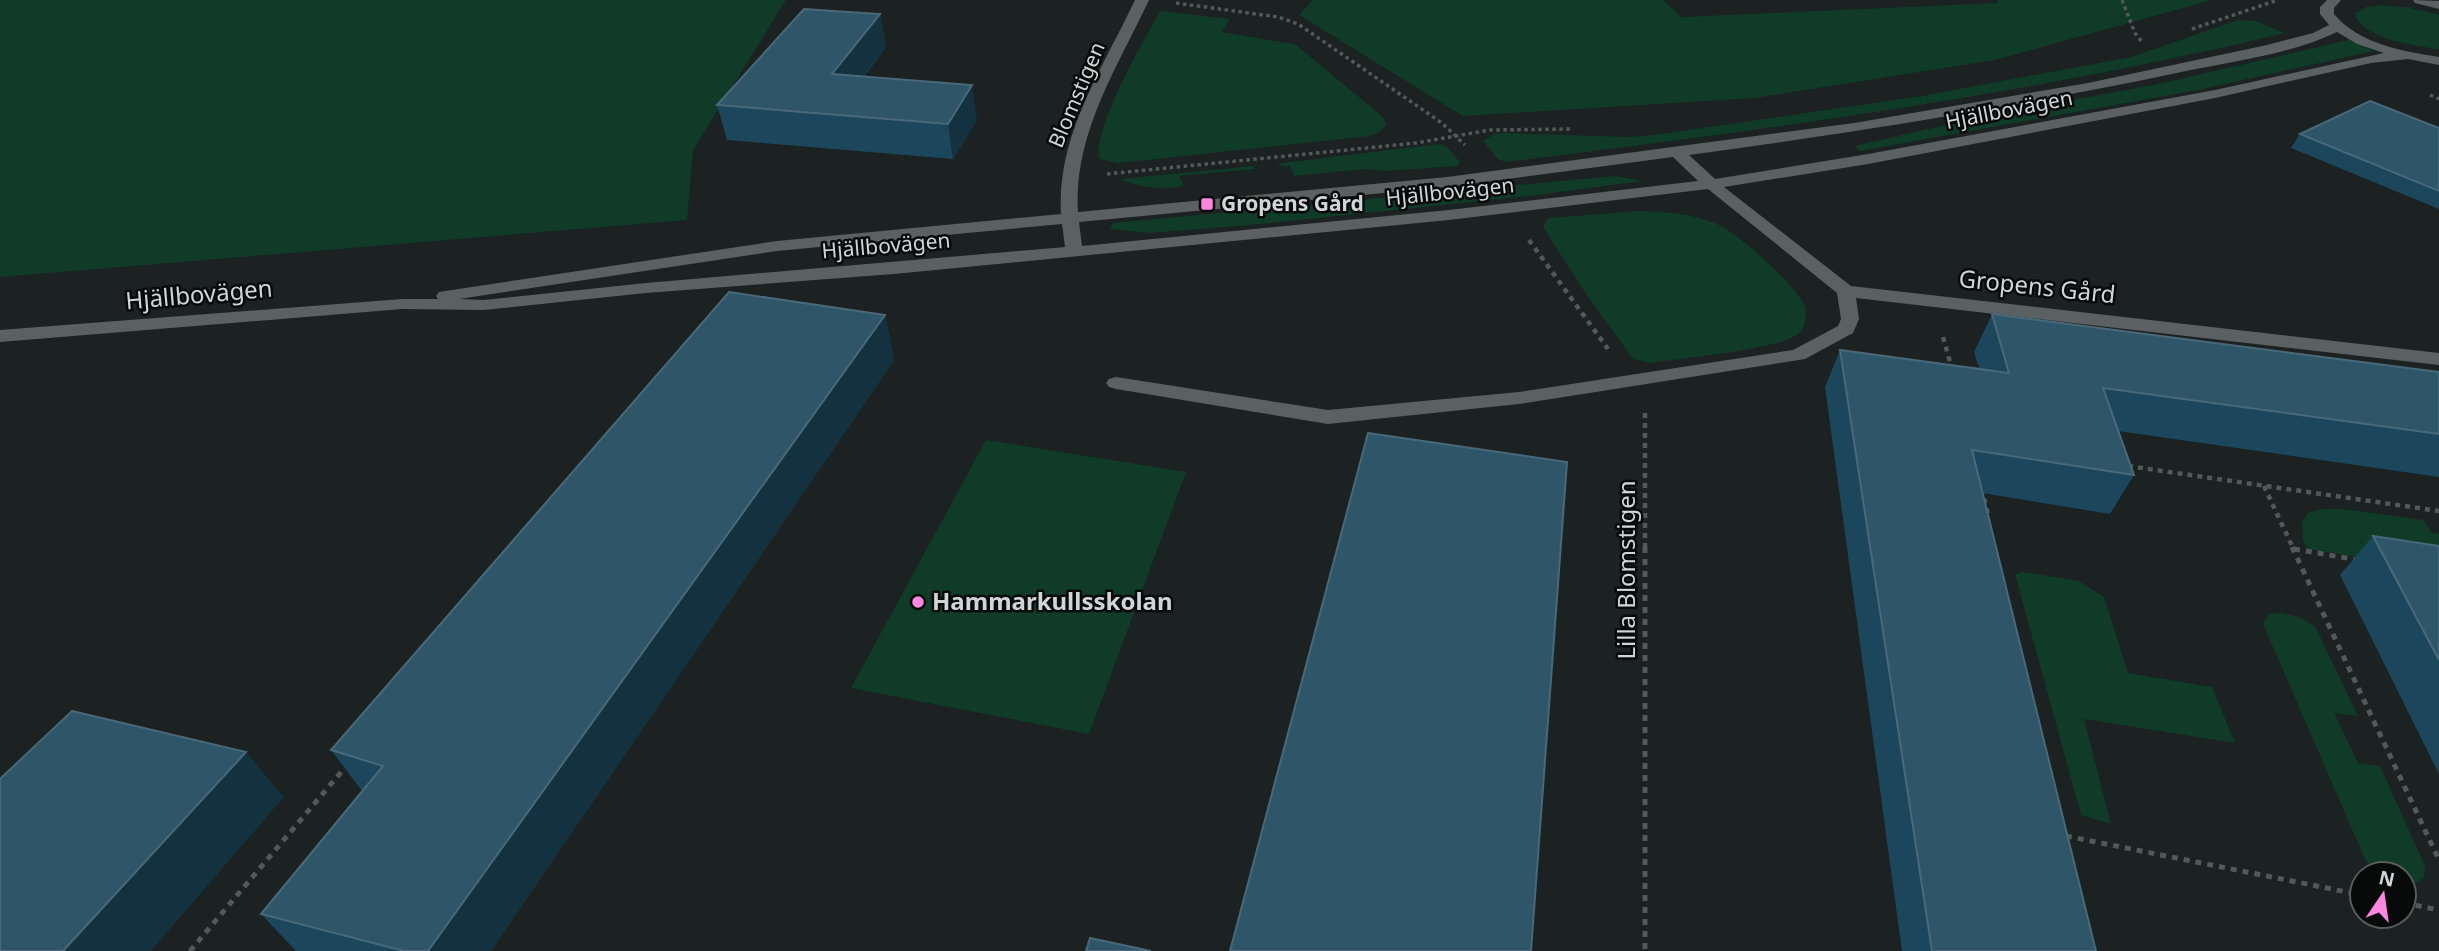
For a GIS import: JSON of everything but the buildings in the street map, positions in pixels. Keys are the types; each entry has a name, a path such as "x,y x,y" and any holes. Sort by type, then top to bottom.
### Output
{"street":[{"name":"Blomstigen","path":"1074,253 1068,217 1070,160 1077,138 1142,0"},
{"path":"2334,0 2328,4 2326,10 2338,26 2362,40 2409,55 2439,61"},
{"path":"2420,0 2439,5"},
{"name":"Hjällbovägen","path":"402,304 506,285 778,246 1447,183 1854,128 2088,87 2268,49 2318,36 2338,26"},
{"name":"Hjällbovägen","path":"0,336 402,304 484,305 646,288 1074,253 1450,215 1711,184 1982,139 2215,94 2371,59 2409,55"},
{"path":"1116,383 1328,417 1519,398 1798,355 1846,329 1850,319 1846,291 1711,184 1678,153"},
{"name":"Gropens Gård","path":"1846,291 2439,359"}],"path":[{"path":"2122,0 2135,33 2146,45 2135,48"},
{"path":"2184,32 2278,0"},
{"path":"1171,3 1290,20 1456,134 1469,150"},
{"path":"1260,159 1416,143 1456,134 1528,128 1581,129"},
{"name":"Lilla Blomstigen","path":"1528,239 1632,382 1644,403 1645,951"},
{"path":"1941,325 1954,378"},
{"path":"2117,464 2439,512"},
{"path":"1980,484 1990,524"},
{"path":"2264,486 2439,860"},
{"path":"2293,548 2370,562"},
{"path":"190,951 342,771"},
{"path":"2063,822 2069,848"},
{"path":"2066,836 2348,892"},
{"path":"2418,906 2439,910"}],"green space":[{"path":"0,0 786,0 693,150 687,220 0,277"},
{"path":"1313,0 1663,0 1681,17 1998,3 1997,0 2212,0 1995,60 1755,98 1463,116 1299,15"},
{"path":"2382,5 2439,15 2439,49 2391,40 2367,29 2359,22 2355,13 2366,7"},
{"path":"1160,11 1230,19 1222,32 1295,44 1384,118 1386,125 1381,131 1370,136 1118,163 1099,159 1099,144 1112,106"},
{"path":"2238,20 2255,21 2285,33 1994,93 1701,137 1505,162 1498,159 1483,141 1494,134 1503,133 1630,137 1654,135 1922,96 2131,57"},
{"path":"2348,40 2374,51 2198,90 1860,151 1854,146 1981,117 2163,83"},
{"path":"1439,144 1447,147 1460,162 1457,166 1386,171 1365,169 1294,176 1290,166 1277,166 1282,163"},
{"path":"1253,166 1255,169 1179,176 1184,186 1176,187 1143,186 1120,179"},
{"path":"1615,176 1644,181 1529,196 1250,225 1149,233 1110,229 1113,223"},
{"path":"1638,211 1698,217 1717,224 1738,237 1778,272 1798,295 1806,312 1801,331 1787,340 1771,345 1728,353 1651,363 1633,359 1586,294 1543,227 1548,218"},
{"path":"986,440 1186,472 1089,734 851,688"},
{"path":"2322,509 2342,509 2424,520 2432,533 2439,534 2439,569 2308,549 2303,540 2302,521 2308,513"},
{"path":"2023,572 2079,581 2104,597 2128,673 2212,687 2235,743 2084,719 2111,824 2081,815 2016,578 2016,574"},
{"path":"2282,613 2299,617 2315,626 2358,716 2334,713 2358,763 2380,766 2425,866 2424,878 2418,881 2418,860 2365,859 2263,624 2269,614"}],"place":[{"name":"Gropens Gård","path":"1207,204"},
{"name":"Hammarkullsskolan","path":"918,602"}]}
